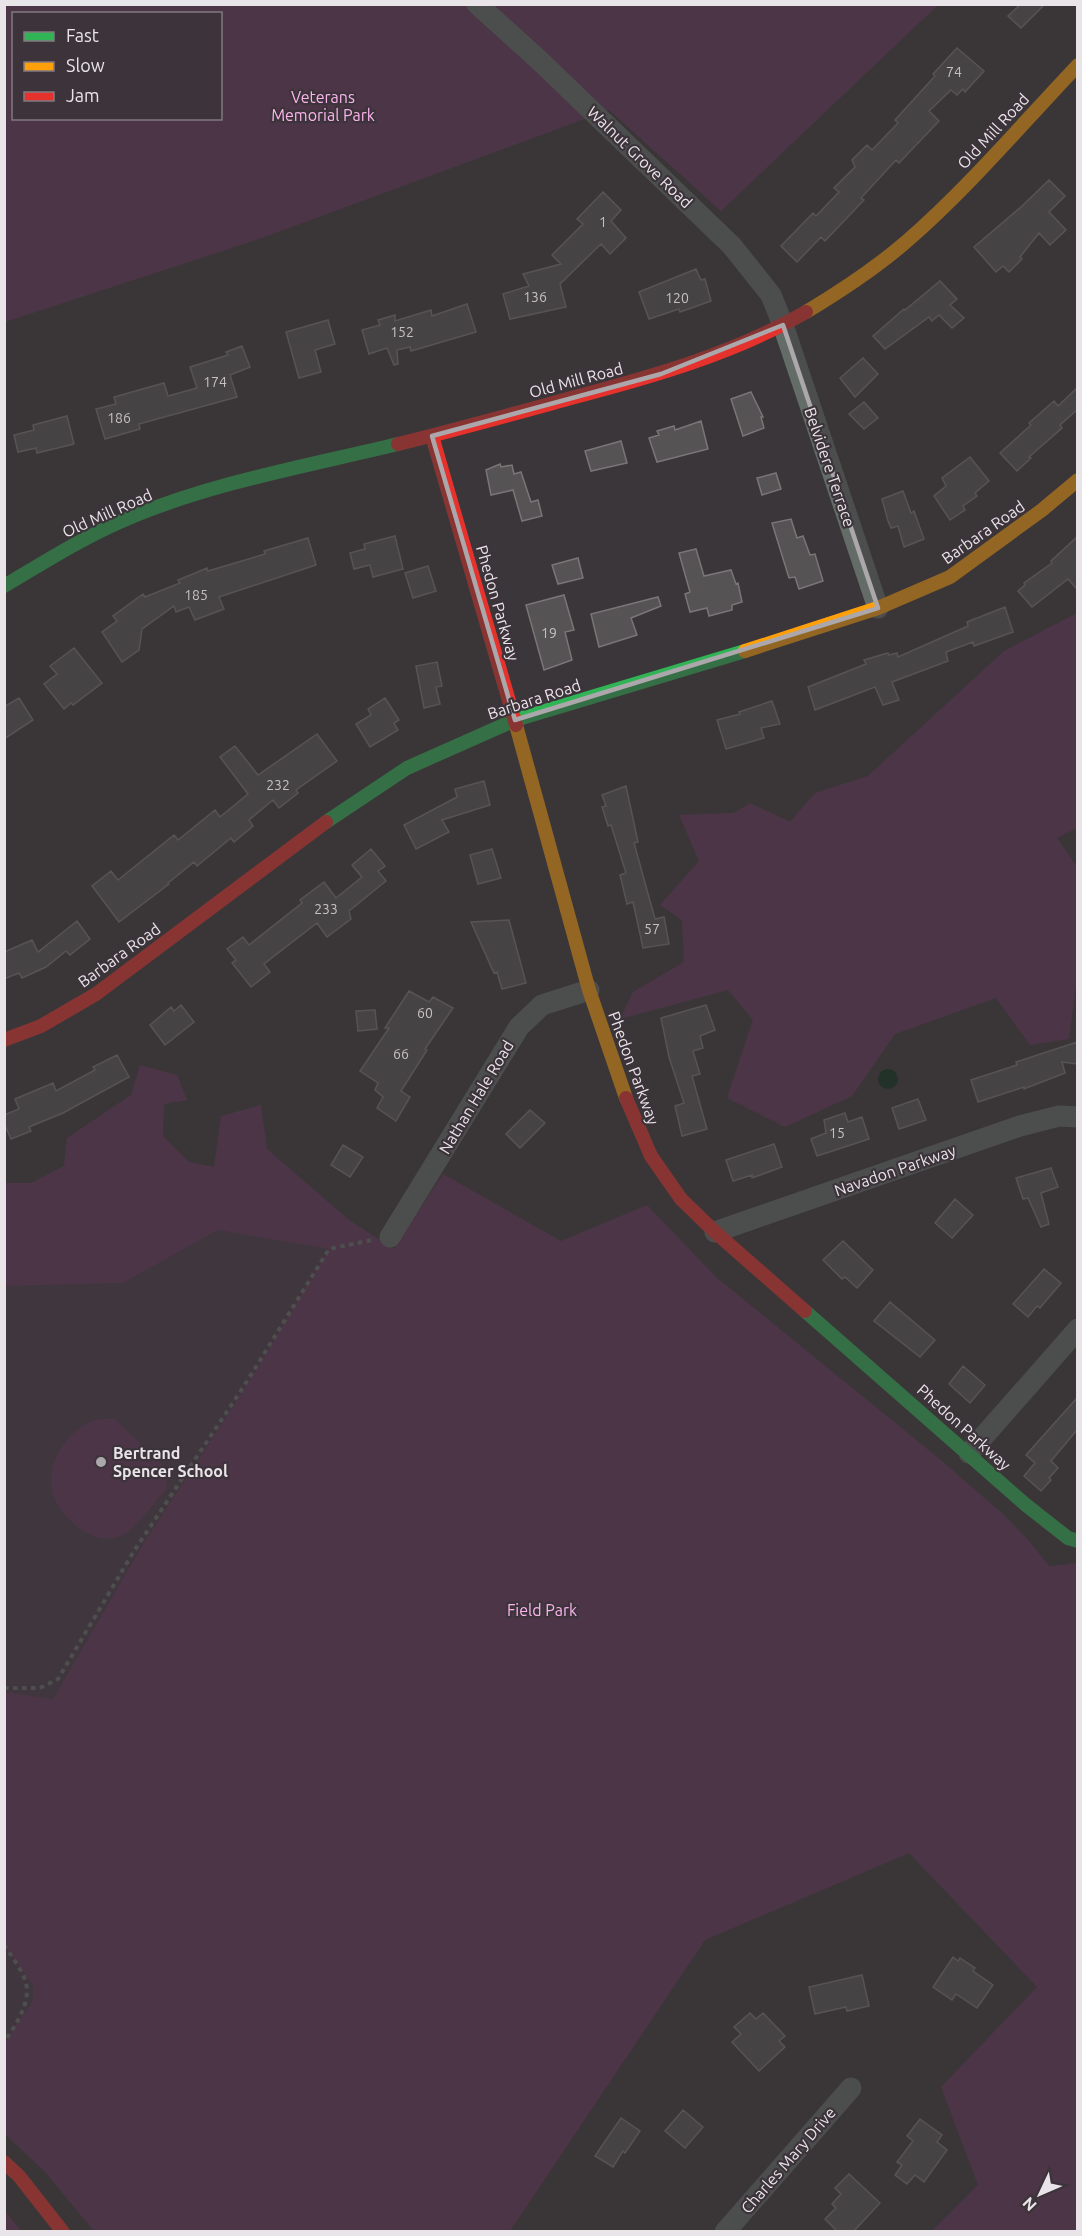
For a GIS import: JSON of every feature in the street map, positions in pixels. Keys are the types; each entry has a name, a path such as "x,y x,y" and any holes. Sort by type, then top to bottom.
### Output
{"street":[{"name":"Walnut Grove Road","path":"477,4 732,246 771,295 783,325"},
{"name":"Old Mill Road","path":"4,586 59,553 124,520 194,495 432,436 661,374 742,344 783,325 842,290 906,242 952,197 1077,65"},
{"name":"Belvidere Terrace","path":"783,325 878,608"},
{"name":"Phedon Parkway","path":"432,436 589,990 630,1112 651,1156 681,1199 715,1232 969,1453 1026,1506 1068,1538 1077,1541"},
{"name":"Barbara Road","path":"4,1040 41,1026 96,994 308,834 407,768 514,720 693,668 878,608 950,577 1042,510 1077,480"},
{"name":"Nathan Hale Road","path":"390,1237 519,1027 542,1005 589,990"},
{"name":"Navadon Parkway","path":"715,1232 1020,1126 1059,1116 1077,1117"},
{"path":"969,1453 1077,1329"},
{"name":"Charles Mary Drive","path":"725,2232 852,2088"},
{"path":"4,2162 19,2176 63,2232"}],"path":[{"path":"4,1688 40,1688 58,1679 134,1551 244,1386 329,1248 390,1237"},
{"path":"4,1945 26,1979 26,2002 15,2027 4,2042"}],"highlighted area":[{"path":"783,325 878,608 515,720 432,436 661,374"}],"shaded area":[{"path":"888,1069 895,1072 898,1079 895,1086 888,1089 881,1086 878,1079 881,1072"},
{"name":"Bertrand Spencer School","path":"218,1230 329,1249 251,1379 143,1544 53,1699 5,1692 4,1286 123,1283"},
{"path":"4,1705 47,1980 5,2042 4,2042"}],"green space":[{"name":"Veterans Memorial Park","path":"4,5 938,5 721,211 609,110 259,239 5,322"},
{"path":"1077,613 1077,828 1057,838 1077,867 1077,977 1069,1039 1030,1045 996,998 895,1034 852,1096 785,1127 727,1098 753,1020 728,990 620,1019 633,992 684,962 682,920 660,905 699,861 679,815 734,813 750,803 790,822 815,793 868,776 1004,651"},
{"name":"Field Park","path":"140,1065 177,1075 187,1100 164,1104 163,1136 189,1162 214,1167 221,1116 261,1105 267,1149 349,1220 394,1249 443,1174 561,1241 647,1205 716,1277 942,1461 1005,1516 1049,1566 1077,1563 1077,2231 932,2231 978,2185 941,2087 1037,1987 909,1853 705,1940 510,2231 94,2231 45,2172 5,2134 5,2042 33,2001 33,1985 5,1946 5,1692 53,1699 143,1544 251,1379 329,1249 218,1230 123,1283 5,1286 5,1183 31,1183 64,1166 67,1138 131,1095"},
{"path":"100,1419 115,1419 164,1466 167,1488 128,1532 113,1538 102,1538 82,1530 65,1515 54,1497 51,1486 52,1474 54,1463 65,1442 82,1426"},
{"path":"5,2211 21,2231 5,2231"}],"building":[{"path":"1021,4 1045,4 1021,28 1008,16"},
{"path":"957,48 984,71 965,92 963,89 957,95 951,90 929,111 939,121 899,163 896,160 861,198 864,200 825,241 821,237 797,262 781,246 813,213 816,216 839,192 834,188 855,167 852,160 867,145 872,150 898,123 895,120"},
{"path":"1049,180 1065,196 1049,212 1066,230 1050,245 1039,233 1020,257 1022,259 1009,272 1003,266 996,272 974,247"},
{"path":"603,192 621,210 611,221 626,238 610,254 601,244 560,284 566,307 510,319 503,294 529,286 523,274 561,264 552,255 583,224 577,219"},
{"path":"696,269 701,280 705,279 711,301 680,312 679,309 649,319 639,292"},
{"path":"940,281 957,299 950,305 964,318 952,328 939,315 932,321 929,317 885,349 873,336"},
{"path":"467,304 476,332 411,351 410,347 397,350 398,364 394,365 387,348 369,354 362,330 380,325 378,320 395,315 395,321 431,310 432,316"},
{"path":"328,320 335,344 315,350 321,372 299,378 286,332"},
{"path":"242,346 250,367 230,375 237,397 139,424 140,429 105,439 96,409 116,404 114,397 164,383 168,396 197,388 190,367 228,355 226,352"},
{"path":"863,358 878,374 855,397 840,378"},
{"path":"1077,388 1077,410 1060,425 1062,428 1029,457 1031,458 1017,471 1000,453 1054,401 1058,406"},
{"path":"751,392 763,417 761,417 764,428 743,436 731,399"},
{"path":"864,402 878,418 864,429 849,414"},
{"path":"67,416 74,444 37,453 36,448 18,452 14,435 34,430 33,425"},
{"path":"701,421 708,449 657,462 649,438 659,435 657,431 674,426 675,430"},
{"path":"621,441 627,463 591,471 585,451"},
{"path":"970,457 989,481 975,493 977,496 963,506 965,510 950,520 934,496 946,486 942,478"},
{"path":"500,464 501,467 512,465 514,474 521,472 531,502 538,500 542,516 522,521 513,490 491,495 486,470"},
{"path":"776,473 781,489 762,495 757,478"},
{"path":"903,491 911,513 914,511 924,539 904,547 898,526 891,528 882,499"},
{"path":"791,519 797,538 803,536 810,555 815,554 823,581 799,589 795,577 789,578 772,523"},
{"path":"395,536 403,569 373,577 370,565 354,569 350,553 365,549 364,544"},
{"path":"1077,537 1077,589 1068,579 1032,607 1018,591 1025,585 1024,583 1052,563 1051,561"},
{"path":"308,538 316,565 219,597 224,609 195,620 189,607 176,612 174,606 142,629 139,650 122,662 102,632 117,621 113,616 143,594 145,597 180,583 178,580 207,568 208,571"},
{"path":"696,549 704,576 731,570 736,584 738,583 742,602 732,605 732,610 709,616 707,608 690,612 685,594 690,592 679,553"},
{"path":"578,558 583,578 558,584 552,565"},
{"path":"428,566 436,591 413,598 405,573"},
{"path":"564,595 574,630 565,632 572,660 544,670 526,605"},
{"path":"658,597 661,606 631,618 637,635 599,647 591,614"},
{"path":"1005,607 1013,632 974,646 973,642 946,652 948,661 892,682 899,700 883,705 875,687 815,710 808,687 866,664 864,660 888,653 889,655 897,653 898,657 968,626 967,622"},
{"path":"74,648 102,683 64,709 44,684 57,674 50,666"},
{"path":"437,662 442,686 436,687 440,704 424,708 416,666"},
{"path":"19,698 33,720 4,739 4,707"},
{"path":"385,698 399,720 394,723 398,730 370,747 356,724 371,715 368,709"},
{"path":"772,701 780,724 761,728 764,738 726,749 717,720 740,714 739,712"},
{"path":"317,734 337,761 296,790 298,793 279,808 273,800 249,820 253,826 234,842 231,838 197,866 194,862 119,922 92,886 111,871 118,880 174,835 178,840 215,810 220,817 248,794 220,757 235,746 258,775"},
{"path":"484,781 490,805 442,820 449,832 416,849 404,825 457,797 455,789"},
{"path":"626,786 638,842 634,843 655,919 664,917 669,944 643,948 633,902 627,904 620,875 626,873 611,825 608,826 602,807 606,806 602,795"},
{"path":"371,849 385,866 378,871 386,881 349,911 351,919 327,937 317,923 264,964 270,972 251,987 232,963 236,960 227,949 243,937 249,945 302,903 300,900 324,882 336,898 362,877 352,865"},
{"path":"492,849 501,878 478,884 470,855"},
{"path":"509,920 526,983 502,989 497,972 494,973 471,922"},
{"path":"77,921 90,939 70,955 66,951 46,967 22,978 19,973 4,979 4,952 32,940 38,952"},
{"path":"409,991 429,1002 433,997 453,1008 425,1049 427,1050 401,1091 410,1097 396,1121 377,1108 383,1097 375,1090 378,1083 360,1071 389,1028 385,1028"},
{"path":"181,1005 194,1022 165,1045 150,1025 171,1007 174,1011"},
{"path":"706,1005 715,1030 700,1036 703,1048 693,1051 700,1074 692,1076 707,1129 682,1136 675,1106 684,1103 669,1057 661,1018"},
{"path":"375,1010 377,1029 358,1031 356,1011"},
{"path":"1077,1042 1077,1064 1062,1062 1065,1073 1024,1089 1024,1087 978,1102 971,1080"},
{"path":"117,1055 129,1077 63,1113 29,1127 31,1131 11,1139 4,1123 4,1115 19,1109 15,1099 53,1083 56,1091 95,1070 93,1067"},
{"path":"918,1099 926,1120 899,1129 892,1108"},
{"path":"530,1110 545,1123 520,1148 506,1134"},
{"path":"845,1113 848,1122 862,1117 869,1139 817,1156 811,1139 826,1133 824,1120"},
{"path":"774,1144 782,1167 752,1178 752,1175 733,1181 726,1160"},
{"path":"343,1145 363,1157 350,1177 331,1165"},
{"path":"1051,1168 1058,1187 1041,1193 1049,1224 1041,1227 1028,1198 1023,1199 1016,1178"},
{"path":"955,1199 973,1215 952,1238 935,1223"},
{"path":"843,1241 873,1270 857,1288 845,1277 842,1279 823,1260"},
{"path":"1044,1269 1061,1283 1040,1308 1037,1306 1028,1317 1013,1304"},
{"path":"890,1302 935,1340 920,1357 874,1321"},
{"path":"963,1366 985,1385 970,1403 949,1384"},
{"path":"1077,1398 1077,1430 1051,1461 1058,1468 1041,1491 1024,1476 1035,1463 1026,1455"},
{"path":"953,1957 958,1961 960,1958 975,1968 973,1971 993,1985 977,2008 956,1994 952,2000 933,1987"},
{"path":"862,1975 869,2006 847,2011 846,2007 815,2014 809,1987"},
{"path":"750,2013 756,2019 763,2013 785,2036 779,2041 785,2047 759,2071 732,2042 741,2034 734,2027"},
{"path":"683,2110 703,2127 685,2148 665,2131"},
{"path":"621,2118 640,2131 613,2167 595,2156"},
{"path":"920,2119 942,2135 937,2142 947,2150 924,2182 915,2175 907,2184 895,2175 902,2165 897,2162 913,2141 907,2136"},
{"path":"849,2174 880,2203 853,2232 838,2232 825,2219 836,2208 832,2204 841,2194 835,2188"}],"traffic: fast":[{"path":"4,586 93,535 157,507 224,485 398,444"},
{"path":"326,822 407,768 515,720 745,651"},
{"path":"805,1311 1026,1505 1068,1538 1078,1541"}],"traffic: slow":[{"path":"806,312 871,270 930,221 1078,65"},
{"path":"745,651 878,608 950,577 1042,510 1078,480"},
{"path":"516,725 589,990 626,1098"}],"traffic: jam":[{"path":"398,444 661,373 750,340 806,312"},
{"path":"432,436 516,725"},
{"path":"4,1040 41,1026 96,994 326,822"},
{"path":"626,1098 651,1156 681,1199 805,1311"},
{"path":"4,2162 19,2176 63,2232"}],"place":[{"name":"Bertrand Spencer School","path":"101,1462"}]}
